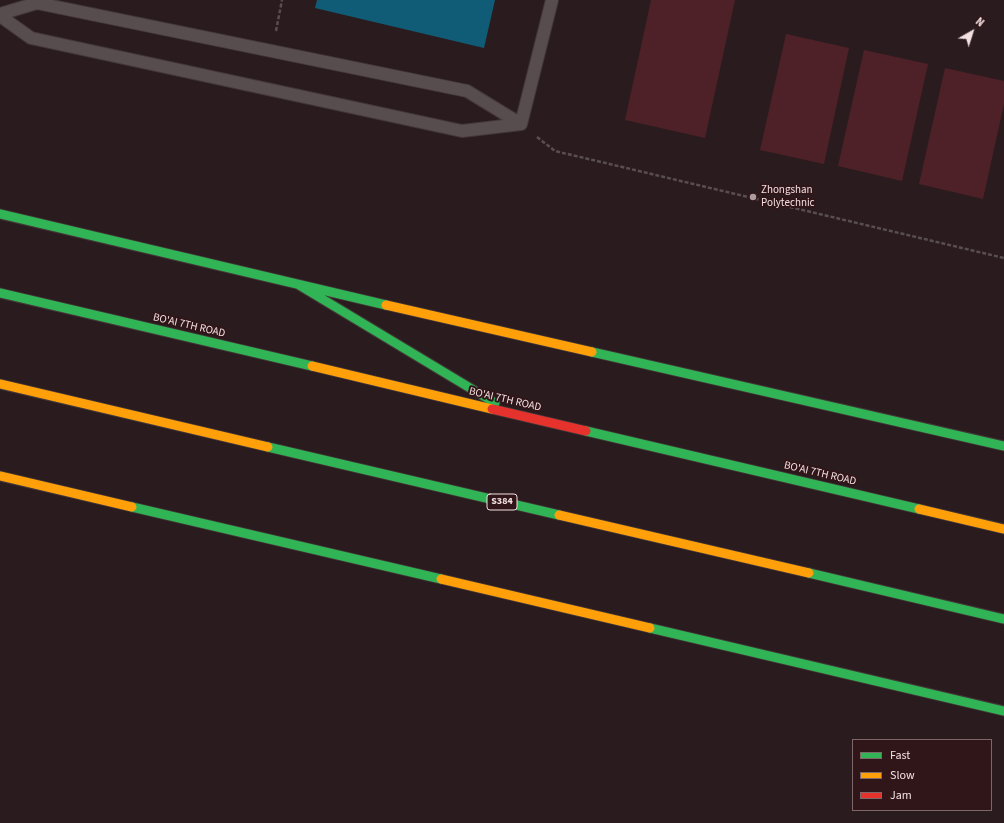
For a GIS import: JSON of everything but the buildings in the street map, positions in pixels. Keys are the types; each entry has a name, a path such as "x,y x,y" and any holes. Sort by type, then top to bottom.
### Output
{"main road":[{"path":"0,214 299,285 1004,446"},
{"path":"299,285 513,414"},
{"name":"BO'AI 7TH ROAD","path":"0,293 1004,529"},
{"name":"S384","path":"0,384 1004,619"},
{"path":"0,476 1004,711"}],"lane":[{"path":"521,124 552,0"},
{"path":"0,15 37,3 272,51 467,92 521,124"},
{"path":"0,15 31,38 462,131 521,124"}],"path":[{"path":"272,51 282,0"},
{"path":"521,124 555,151 1004,258"}],"shaded area":[{"path":"651,0 735,0 705,138 625,120"},
{"path":"786,34 849,48 824,164 760,150"},
{"path":"864,50 928,64 902,181 838,166"},
{"path":"945,68 1004,81 1004,104 983,199 919,184"}],"water":[{"path":"317,0 495,0 484,48 315,8"}],"traffic: fast":[{"path":"0,214 386,305"},
{"path":"299,285 495,403"},
{"path":"0,293 312,366"},
{"path":"592,352 1004,446"},
{"path":"586,431 919,509"},
{"path":"268,447 559,515"},
{"path":"132,507 441,579"},
{"path":"809,573 1004,619"},
{"path":"650,628 1004,711"}],"traffic: slow":[{"path":"386,305 592,352"},
{"path":"312,366 492,409"},
{"path":"0,384 268,447"},
{"path":"0,476 132,507"},
{"path":"919,509 1004,529"},
{"path":"559,515 809,573"},
{"path":"441,579 650,628"}],"traffic: jam":[{"path":"492,409 586,431"}],"place":[{"name":"Zhongshan Polytechnic","path":"753,197"}]}
